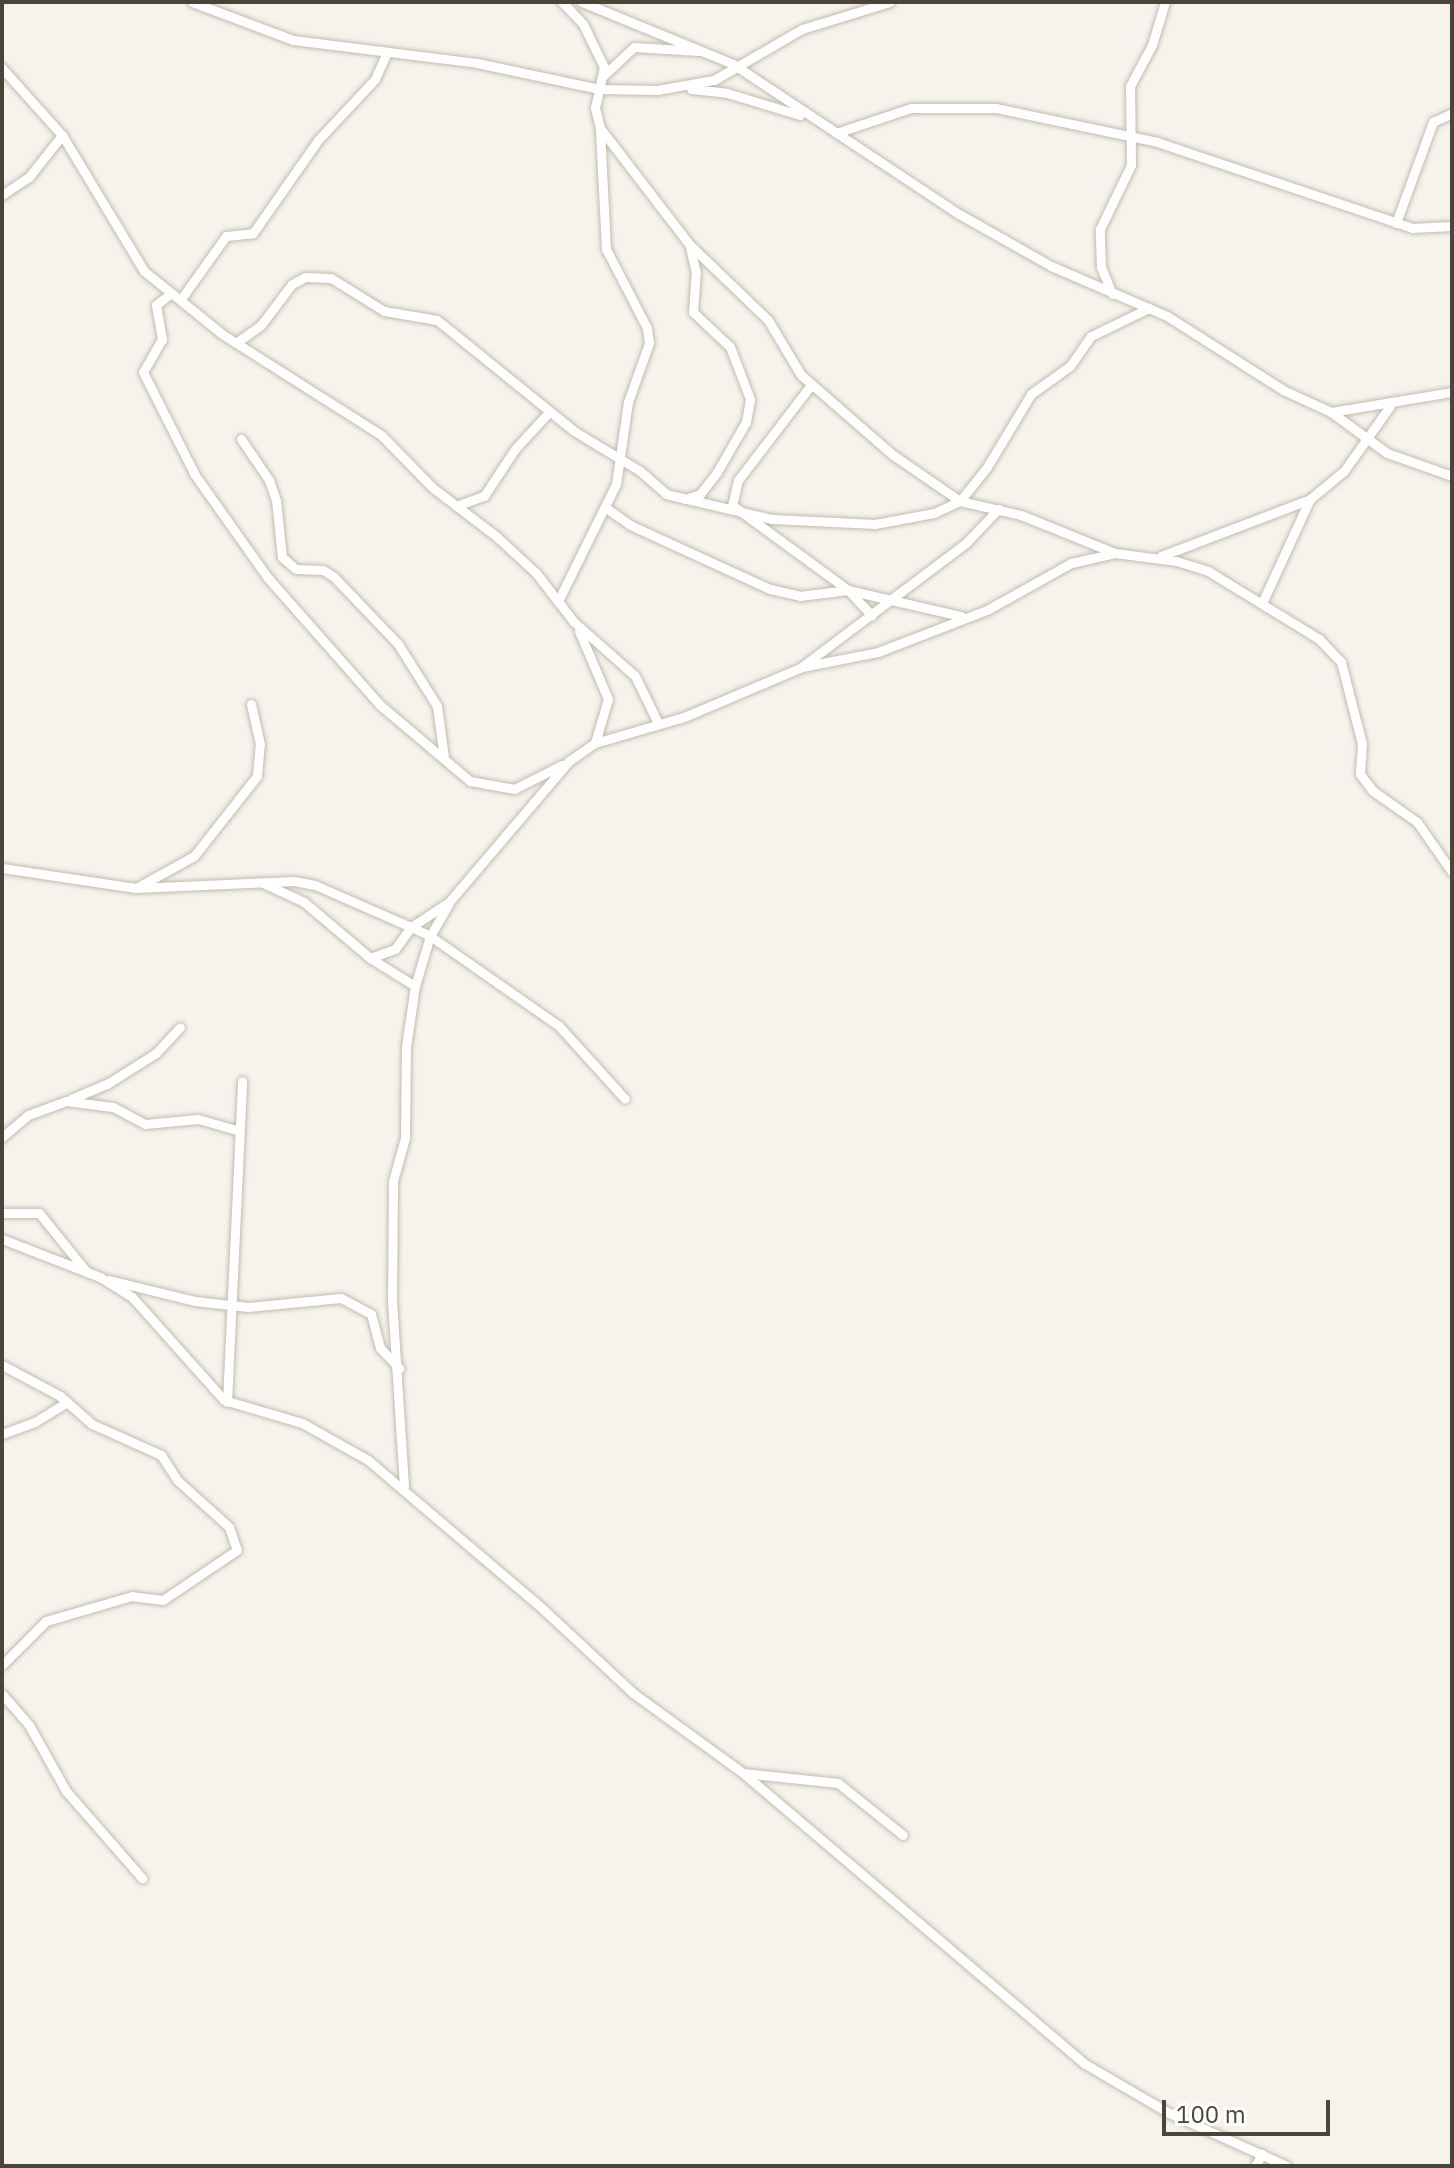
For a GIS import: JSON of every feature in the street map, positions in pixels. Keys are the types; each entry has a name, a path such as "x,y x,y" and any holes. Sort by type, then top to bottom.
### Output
{"street":[{"path":"192,2 281,37 500,67 599,89 683,88 727,93 813,119"},
{"path":"562,2 583,24 603,76"},
{"path":"582,2 733,64 813,119 997,236 1112,294 1149,308 1283,390 1331,412 1387,453 1452,476"},
{"path":"683,88 714,80 733,64 802,29 890,2"},
{"path":"1112,294 1101,267 1100,229 1131,165 1134,137 1130,86 1165,2"},
{"path":"559,599 606,508 622,461 625,416 650,336 606,249 600,128 595,108 599,89 603,76 634,47 705,52"},
{"path":"181,299 226,236 249,235 258,228 318,140 375,79 387,52"},
{"path":"2,68 62,135 134,258 171,293 236,343 381,435 456,506 518,555 559,599 574,622 608,699 595,743"},
{"path":"836,133 911,108 953,105 1006,110 1134,137 1412,228 1452,226"},
{"path":"1396,223 1433,122 1452,113"},
{"path":"600,128 689,244 755,306 811,385 893,455 960,501 998,509 1115,553 1158,557 1208,571 1263,601 1334,651 1362,744 1360,774 1373,791 1417,822 1452,872"},
{"path":"2,195 29,177 62,135"},
{"path":"682,500 700,494 712,479 746,422 750,399 730,347 693,312 696,273 689,244"},
{"path":"236,343 261,325 297,280 331,278 384,311 437,320 549,412 659,490 682,500 737,513 875,524 934,513 960,501 987,467 1031,394 1070,366 1091,336 1149,308"},
{"path":"171,293 156,305 162,339 143,372 195,475 268,578 344,667 470,781 497,788 525,785 595,743 658,723 800,668 878,652 961,616 1002,603 1071,563 1115,553"},
{"path":"811,385 738,480 732,498 737,513 848,590 872,616"},
{"path":"1331,412 1390,406 1413,396 1452,392"},
{"path":"1158,557 1310,499 1344,471 1390,406"},
{"path":"456,506 484,496 515,449 549,412"},
{"path":"241,439 269,480 276,500 282,557 296,569 323,570 334,577 398,644 437,706 444,758"},
{"path":"1263,601 1310,499"},
{"path":"606,508 630,525 770,589 800,596 848,590 895,598 961,616"},
{"path":"800,668 966,543 998,509"},
{"path":"574,622 635,676 658,723"},
{"path":"136,888 194,856 257,776 260,744 251,704"},
{"path":"404,1486 399,1368 392,1302 393,1181 405,1138 406,1047 415,986 430,936 449,902 569,761"},
{"path":"2,868 136,888 257,880 315,885 430,936 559,1026 625,1099"},
{"path":"257,880 312,907 370,958 415,986"},
{"path":"370,958 395,949 411,927 449,902"},
{"path":"2,1137 28,1115 66,1101 131,1069 180,1027"},
{"path":"227,1402 241,1140 236,1130 242,1081"},
{"path":"66,1101 91,1100 145,1124 198,1119 236,1130"},
{"path":"2,1213 39,1213 87,1272"},
{"path":"2,1239 100,1277 161,1294 261,1308 298,1299 341,1298 371,1314 380,1348 399,1368"},
{"path":"100,1277 143,1308 227,1402 302,1423 404,1486 633,1693 743,1773 1085,2064 1169,2113 1287,2166"},
{"path":"2,1365 67,1402 92,1424 161,1455 177,1480 229,1527 237,1550 163,1600 132,1596 46,1621 2,1665"},
{"path":"2,1434 35,1422 67,1402"},
{"path":"2,1694 29,1725 66,1791 142,1878"},
{"path":"743,1773 838,1783 903,1835"},
{"path":"1255,2166 1262,2154"}]}
